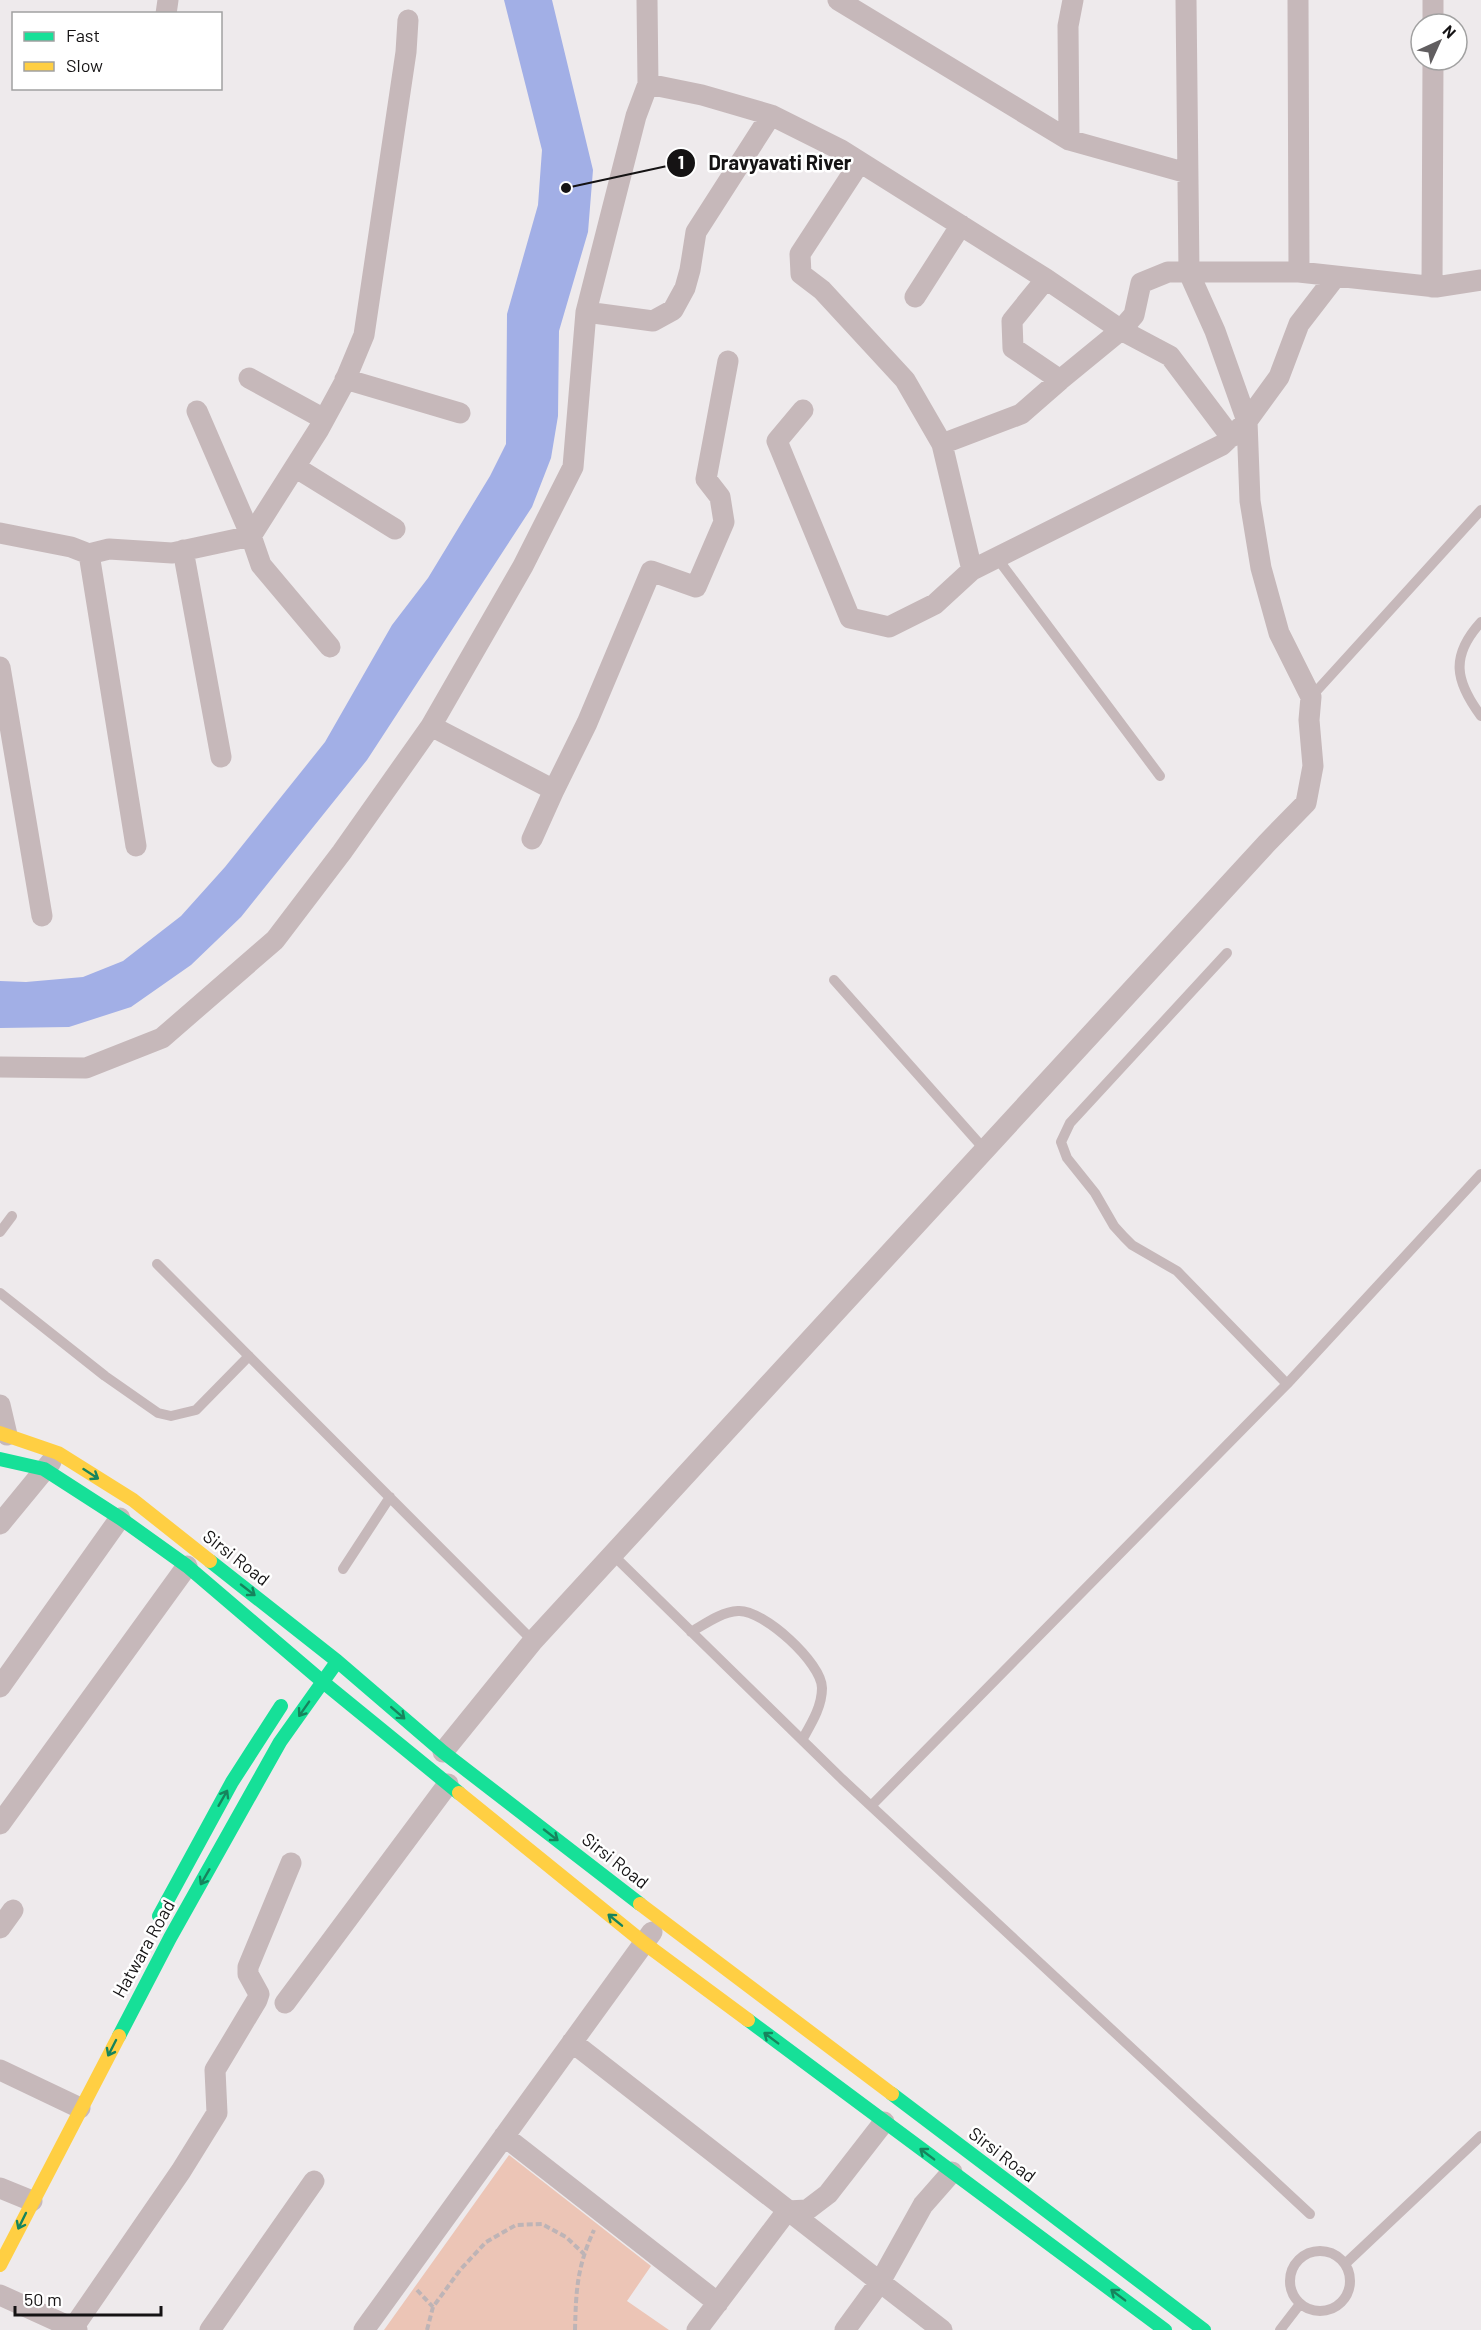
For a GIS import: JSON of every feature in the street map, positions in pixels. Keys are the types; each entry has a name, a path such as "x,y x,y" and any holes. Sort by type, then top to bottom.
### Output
{"street":[{"path":"0,1067 86,1068 162,1038 275,940 342,852 431,726 523,566 573,467 586,312 636,116 648,84 647,0"},
{"path":"838,0 1069,140 1187,173"},
{"path":"1069,140 1068,26 1073,0"},
{"path":"444,1752 533,1641 1306,803 1313,766 1311,698 1279,633 1261,568 1250,501 1247,422 1215,331 1189,273 1186,0"},
{"path":"1298,0 1299,272"},
{"path":"0,533 71,547 89,554 109,549 172,553 251,536 324,419 345,379 364,334 404,64 408,20"},
{"path":"1432,286 1433,72"},
{"path":"648,84 702,95 771,115 841,150 1046,279 1121,330 1170,356 1231,437"},
{"path":"586,312 653,321 673,310 685,288 696,232 771,115"},
{"path":"860,162 800,254 801,274 822,290 905,380 942,444 972,570"},
{"path":"915,297 961,225"},
{"path":"942,444 1021,414 1121,330 1134,315 1141,283 1168,272 1299,272 1432,286 1481,280"},
{"path":"802,410 777,441 850,618 889,627 935,604 972,570 1222,445 1247,422 1279,377 1299,324 1336,276"},
{"path":"1046,279 1012,321 1013,348 1060,380"},
{"path":"532,839 587,723 651,571 696,587 723,522 720,497 706,479 728,360"},
{"path":"249,378 324,419"},
{"path":"345,379 460,413"},
{"path":"197,411 251,536 261,565 330,646"},
{"path":"296,467 395,529"},
{"path":"183,550 221,757"},
{"path":"89,554 136,846"},
{"path":"0,667 42,916"},
{"path":"431,726 554,790"},
{"path":"0,1405 3,1434"},
{"name":"Sirsi Road","path":"3,1434 58,1453 133,1500 322,1648 444,1752 1204,2330"},
{"path":"0,1524 58,1453"},
{"name":"Sirsi Road","path":"0,1459 44,1469 120,1518 187,1566 304,1673 323,1682 644,1943 1160,2329"},
{"path":"0,1687 120,1518"},
{"path":"0,1824 187,1566"},
{"path":"304,1673 322,1648"},
{"name":"Hatwara Road","path":"0,2265 15,2194 66,2102 138,1987 280,1742 337,1661"},
{"path":"151,1930 223,1797 288,1695"},
{"path":"285,2003 448,1784"},
{"path":"0,2295 75,2329 217,2113 215,2070 257,2000 259,1994 248,1974 248,1967 291,1863"},
{"path":"0,1928 13,1910"},
{"path":"364,2330 662,1920"},
{"path":"572,2042 942,2330"},
{"path":"0,2070 66,2102"},
{"path":"697,2330 787,2211 807,2210 828,2194 884,2122"},
{"path":"504,2136 717,2303"},
{"path":"844,2330 880,2283 923,2205 952,2172"},
{"path":"210,2330 314,2181"},
{"path":"1160,2329 1173,2307"}],"lane":[{"path":"1311,698 1481,510"},
{"path":"997,558 1160,776"},
{"path":"1481,622 1460,654 1460,677 1469,700 1481,716"},
{"path":"1227,953 1070,1123 1061,1142 1067,1158 1095,1193 1114,1226 1124,1237 1132,1245 1177,1271 1287,1384"},
{"path":"834,980 985,1150"},
{"path":"871,1806 1287,1384 1481,1174"},
{"path":"0,1232 12,1216"},
{"path":"156,1264 533,1641"},
{"path":"0,1293 105,1376 158,1413 171,1416 196,1410 249,1356"},
{"path":"343,1569 390,1497"},
{"path":"613,1555 871,1806 1310,2214"},
{"path":"691,1632 725,1614 749,1611 764,1619 788,1639 813,1664 820,1676 822,1687 817,1712 802,1740"},
{"path":"1345,2264 1481,2136"},
{"path":"1323,2251 1332,2253 1345,2264 1350,2281 1349,2289 1340,2304 1324,2311 1316,2311 1300,2304 1291,2290 1289,2281 1290,2273 1299,2258 1323,2251"},
{"path":"1280,2330 1300,2304"}],"path":[{"path":"575,2330 576,2287 584,2254 602,2213"},
{"path":"428,2330 433,2307 460,2270 486,2241 516,2224 542,2224 566,2237 584,2254"}],"shaded area":[{"path":"509,2155 651,2266 627,2301 669,2330 384,2330"}],"water":[{"path":"504,0 552,0 593,170 588,232 559,331 558,416 551,458 532,507 367,760 241,917 191,965 131,1007 69,1027 0,1028 0,981 26,982 83,977 123,961 181,916 225,867 325,742 392,625 428,578 490,476 506,444 507,314 538,205 542,150"}],"traffic: fast":[{"path":"0,1459 44,1469 120,1518 187,1566 323,1682 459,1793"},
{"path":"210,1561 337,1661 443,1752 640,1904"},
{"path":"119,2036 170,1938 280,1742 334,1666"},
{"path":"159,1916 232,1782 281,1706"},
{"path":"748,2020 1165,2330"},
{"path":"892,2094 1204,2330"}],"traffic: slow":[{"path":"0,1433 58,1453 133,1500 210,1561"},
{"path":"459,1793 644,1943 748,2020"},
{"path":"640,1904 892,2094"},
{"path":"0,2265 119,2036"}],"place":[{"name":"Dravyavati River","path":"566,188"}]}
